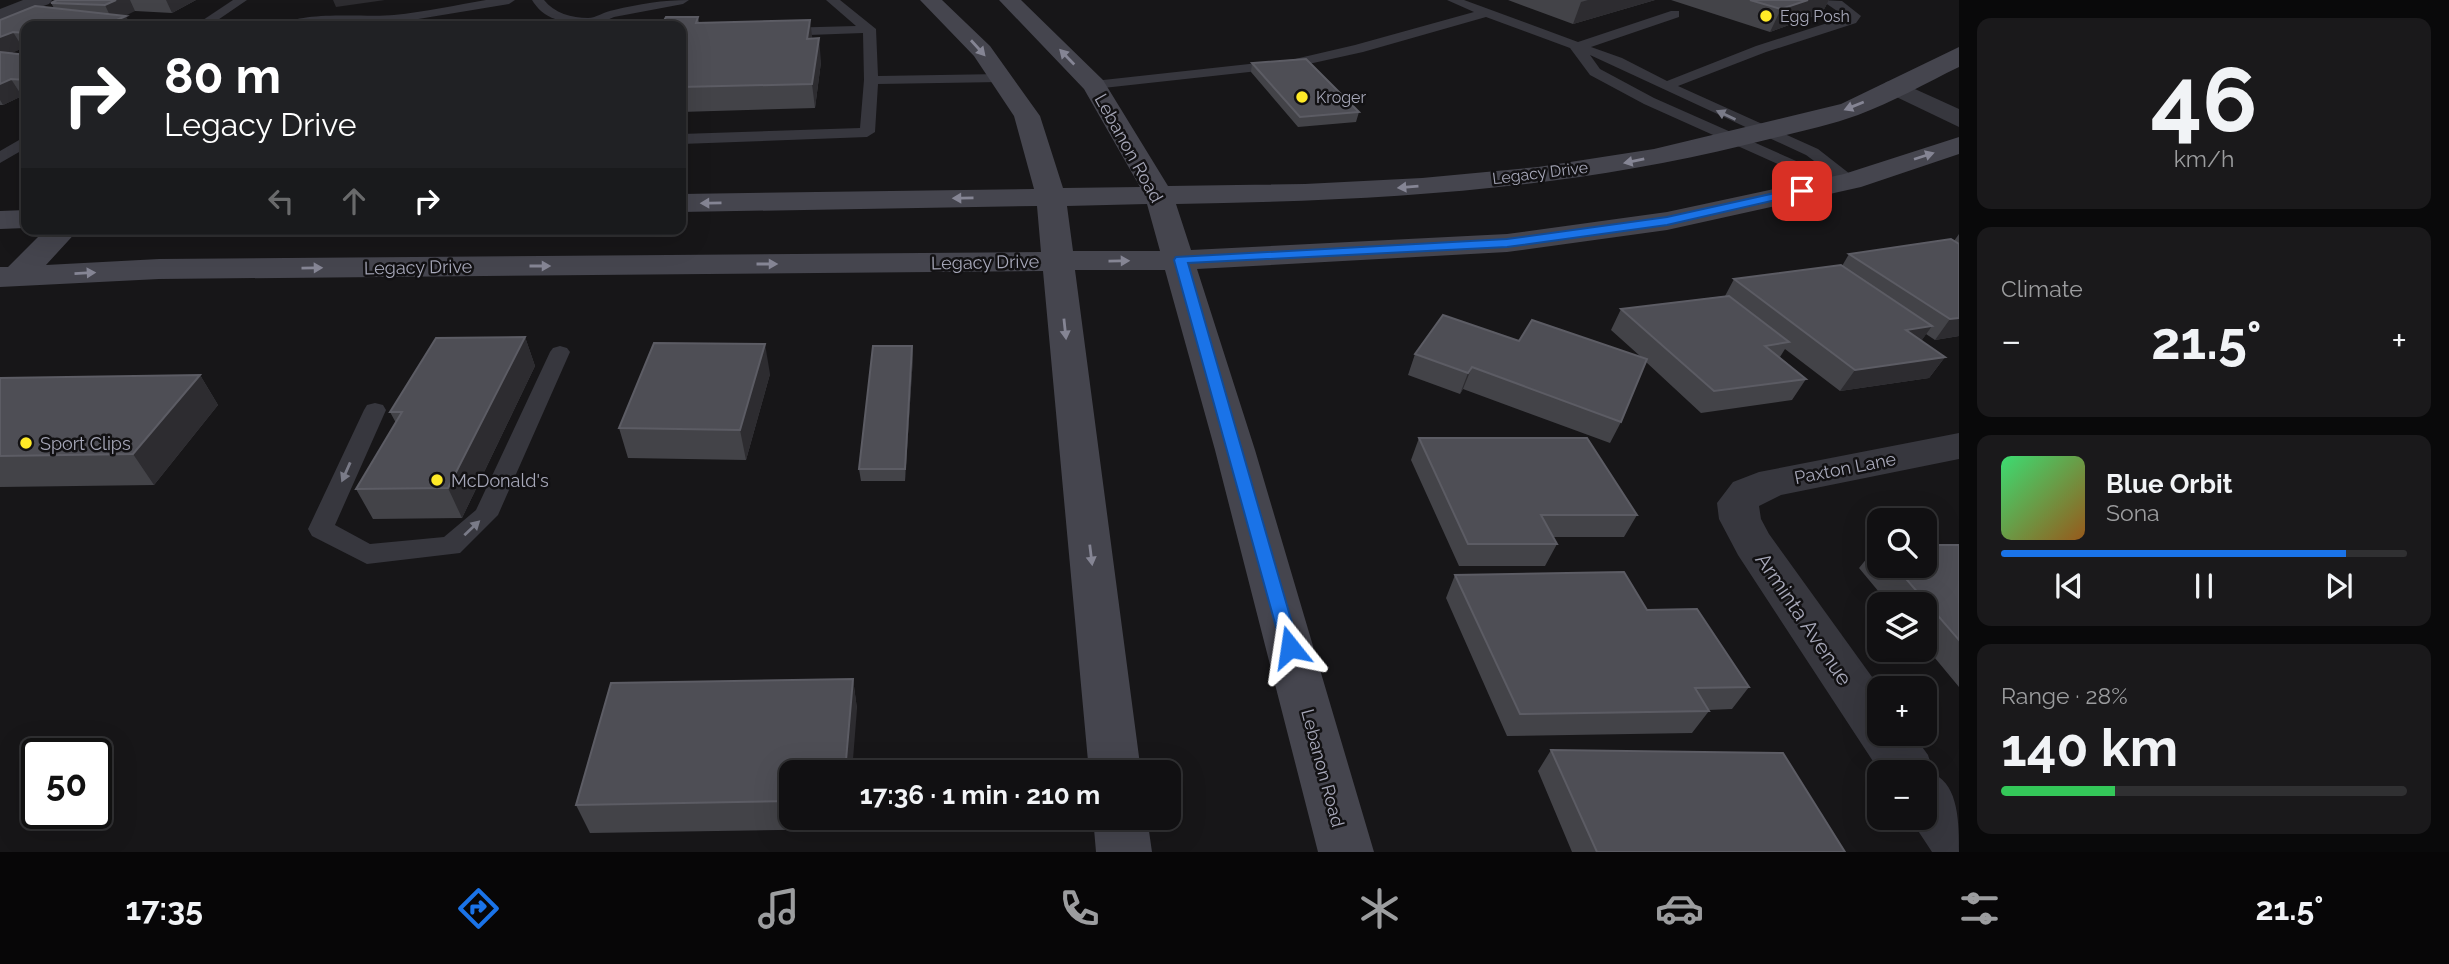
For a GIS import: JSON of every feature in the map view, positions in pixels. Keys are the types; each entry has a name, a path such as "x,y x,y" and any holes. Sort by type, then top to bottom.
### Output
{"main road":[{"path":"930,0 982,51 1027,116 1051,197 1114,760"},
{"name":"Lebanon Road","path":"1009,0 1094,85 1159,195 1180,260 1346,852"},
{"name":"Legacy Drive","path":"686,203 1365,191 1622,164 1733,140 1850,109 1951,62 1959,54"},
{"name":"Legacy Drive","path":"8,276 159,270 1180,260 1265,258 1507,243 1667,221 1851,181 1959,145"},
{"path":"0,220 21,219"},
{"path":"8,276 57,235"},
{"path":"1121,830 1124,852"}],"street":[{"path":"0,16 42,0"},
{"path":"1895,88 1959,101"},
{"path":"1895,88 1959,119"},
{"name":"Paxton Lane","path":"1738,503 1748,492 1773,482 1959,446"},
{"name":"Arminta Avenue","path":"1738,503 1740,519 1753,544 1867,711"},
{"path":"1937,812 1959,844"}],"lane":[{"path":"209,21 241,0"},
{"path":"317,21 394,19 509,0"},
{"path":"538,0 542,9 552,15 575,21"},
{"path":"611,0 621,12"},
{"path":"595,21 621,12 683,0"},
{"path":"686,139 867,132 871,80 869,29 832,0"},
{"path":"1453,0 1617,61 1763,132 1812,152 1851,181"},
{"path":"1666,86 1761,48 1851,20 1855,16 1838,4 1826,0"},
{"path":"1094,85 1307,61 1358,50 1486,13"},
{"path":"1576,47 1675,14"},
{"path":"761,33 869,29"},
{"path":"1576,47 1595,72 1733,140 1797,167 1851,181"},
{"path":"871,80 1001,78"},
{"path":"0,158 21,144"},
{"path":"374,410 321,529 367,554 451,546 486,514 560,352"}],"building":[{"path":"57,0 116,0 105,5 51,3"},
{"path":"1750,0 1808,0 1781,9"},
{"path":"35,6 126,16 114,21 21,21 21,33 13,32 0,37 0,20"},
{"path":"666,17 698,17 696,23 810,20 807,39 819,38 812,84 686,87 686,21 664,21"},
{"path":"0,52 21,54 21,80 11,79 0,84"},
{"name":"Kroger","path":"1306,59 1359,112 1300,117 1252,63"},
{"path":"1951,239 1959,244 1959,318 1950,319 1849,254"},
{"path":"1841,265 1932,326 1906,330 1945,357 1855,370 1734,279"},
{"path":"1729,296 1789,342 1765,346 1806,379 1714,391 1621,309"},
{"path":"1443,315 1519,341 1532,320 1647,359 1621,422 1472,367 1468,373 1415,354"},
{"path":"525,337 448,488 356,489 402,412 390,412 436,338"},
{"path":"654,343 765,344 740,430 619,428"},
{"path":"873,346 912,346 905,469 859,469"},
{"path":"200,375 133,454 0,456 0,378"},
{"path":"1419,438 1587,438 1637,515 1541,515 1557,544 1468,544"},
{"path":"1937,545 1959,545 1959,640 1937,615 1937,592 1917,592 1905,578 1937,578"},
{"path":"1624,572 1647,610 1697,609 1749,687 1695,688 1709,711 1520,714 1455,575"},
{"path":"853,679 846,760 779,760 779,801 576,805 611,683"},
{"path":"1551,750 1783,753 1845,852 1597,852"}],"place":[{"name":"Egg Posh","path":"1766,16"},
{"name":"Kroger","path":"1302,97"},
{"name":"Sport Clips","path":"26,443"},
{"name":"McDonald's","path":"437,480"}],"route":[{"path":"1290,647 1180,260 1265,258 1507,243 1667,221 1802,191"}]}
